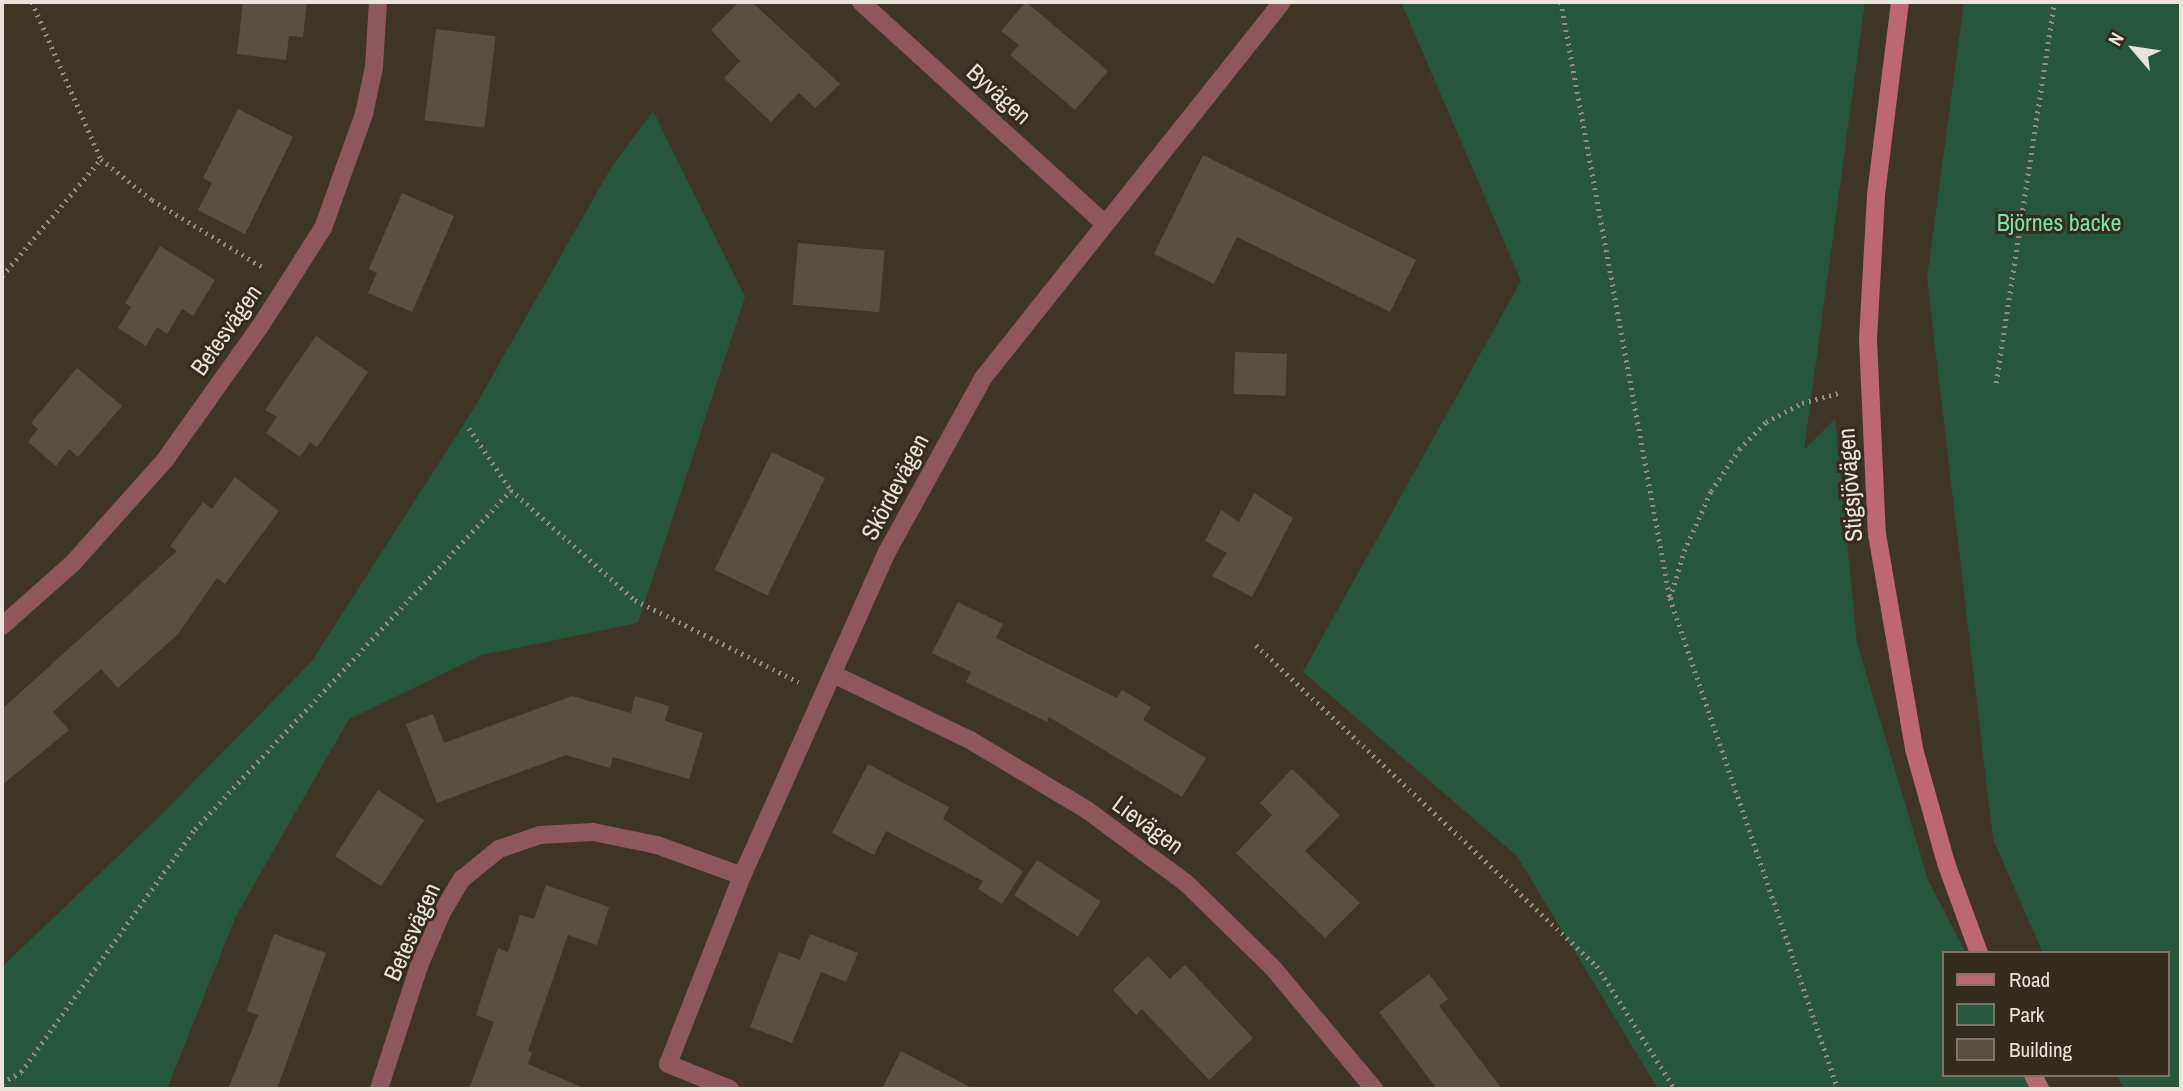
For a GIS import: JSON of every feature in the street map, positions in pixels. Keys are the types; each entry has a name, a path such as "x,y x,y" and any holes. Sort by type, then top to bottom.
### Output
{"main road":[{"name":"Stigsjövägen","path":"1900,2 1876,196 1868,339 1877,534 1914,749 1946,863 1978,951"}],"street":[{"name":"Betesvägen","path":"2,626 73,563 165,460 323,228 354,151 374,67 378,2"},
{"name":"Byvägen","path":"861,2 1104,223"},
{"name":"Skördevägen","path":"730,1089 668,1064 742,876 835,675 887,552 983,378 1282,2"},
{"name":"Lievägen","path":"835,675 970,740 1087,810 1186,883 1273,968 1374,1089"},
{"name":"Betesvägen","path":"379,1089 442,912 462,879 499,849 540,835 593,832 657,845 742,876"}],"path":[{"path":"32,2 101,159 152,200 288,282"},
{"path":"1561,2 1670,598 1838,1089"},
{"path":"1996,383 2054,2"},
{"path":"2,276 101,159"},
{"path":"1670,598 1684,551 1711,491 1740,449 1766,422 1802,403 1844,392"},
{"path":"469,428 512,490 635,600 825,695"},
{"path":"2,1083 21,1072 195,829 512,490"},
{"path":"1255,645 1597,966 1675,1089"}],"green space":[{"path":"1401,2 1865,2 1804,450 1835,419 1857,643 1928,880 1965,951 1941,951 1941,1077 2030,1077 2036,1089 1658,1089 1517,856 1303,672 1521,281"},
{"name":"Björnes backe","path":"1964,2 2181,2 2181,1089 2125,1089 2117,1077 2169,1077 2169,951 2042,951 1993,839 1927,278"},
{"path":"653,111 745,297 638,623 482,655 349,719 236,916 167,1089 2,1089 2,967 160,816 312,661 473,410 611,168"}],"building":[{"path":"243,2 307,2 303,37 289,36 286,60 237,54"},
{"path":"739,2 752,2 840,84 815,108 799,93 771,122 724,78 740,61 711,30"},
{"path":"1026,2 1108,71 1075,110 1010,55 1019,45 1001,31"},
{"path":"436,29 496,36 484,128 425,120"},
{"path":"238,109 293,137 245,234 198,210 212,183 203,178"},
{"path":"1203,155 1416,260 1390,312 1237,237 1214,284 1154,254"},
{"path":"402,193 454,216 412,312 368,293 377,273 369,269"},
{"path":"798,243 885,251 879,312 793,305"},
{"path":"160,246 215,280 193,316 182,309 167,334 157,327 146,346 118,328 131,307 125,303"},
{"path":"316,336 368,372 317,447 310,442 300,457 266,433 277,417 265,410"},
{"path":"1235,352 1287,354 1286,396 1234,394"},
{"path":"77,368 122,406 78,457 69,449 56,466 28,442 38,429 31,423"},
{"path":"772,452 825,478 768,596 715,570"},
{"path":"235,477 279,511 225,584 217,578 178,634 118,688 101,669 53,712 69,730 2,785 2,709 177,551 170,546 203,502 212,509"},
{"path":"1254,493 1293,518 1252,597 1212,576 1227,553 1205,541 1221,510 1239,522"},
{"path":"958,602 1003,624 996,638 1117,698 1122,690 1151,707 1143,720 1206,758 1182,797 1049,717 1047,722 966,682 971,672 932,653"},
{"path":"572,696 631,713 635,696 669,706 665,721 703,733 689,779 613,757 610,768 566,755 437,803 406,724 433,714 444,743"},
{"path":"868,764 949,807 943,819 1023,871 1002,904 978,889 983,881 886,831 874,855 832,833"},
{"path":"1292,769 1340,815 1305,851 1360,903 1325,938 1236,853 1272,815 1260,803"},
{"path":"378,790 424,820 381,886 335,856"},
{"path":"1037,860 1101,901 1078,937 1014,895"},
{"path":"546,885 609,907 597,945 568,935 528,1051 532,1052 528,1064 586,1089 469,1089 494,1022 476,1015 498,948 508,952 520,915 534,919"},
{"path":"274,934 326,953 277,1089 228,1089 258,1015 247,1011"},
{"path":"810,934 858,953 846,982 821,972 792,1043 750,1027 779,952 800,960"},
{"path":"1148,956 1170,979 1185,965 1253,1038 1209,1080 1142,1009 1136,1015 1113,990"},
{"path":"1429,974 1448,999 1439,1006 1502,1089 1437,1089 1379,1012"},
{"path":"901,1051 974,1089 882,1089"}]}
